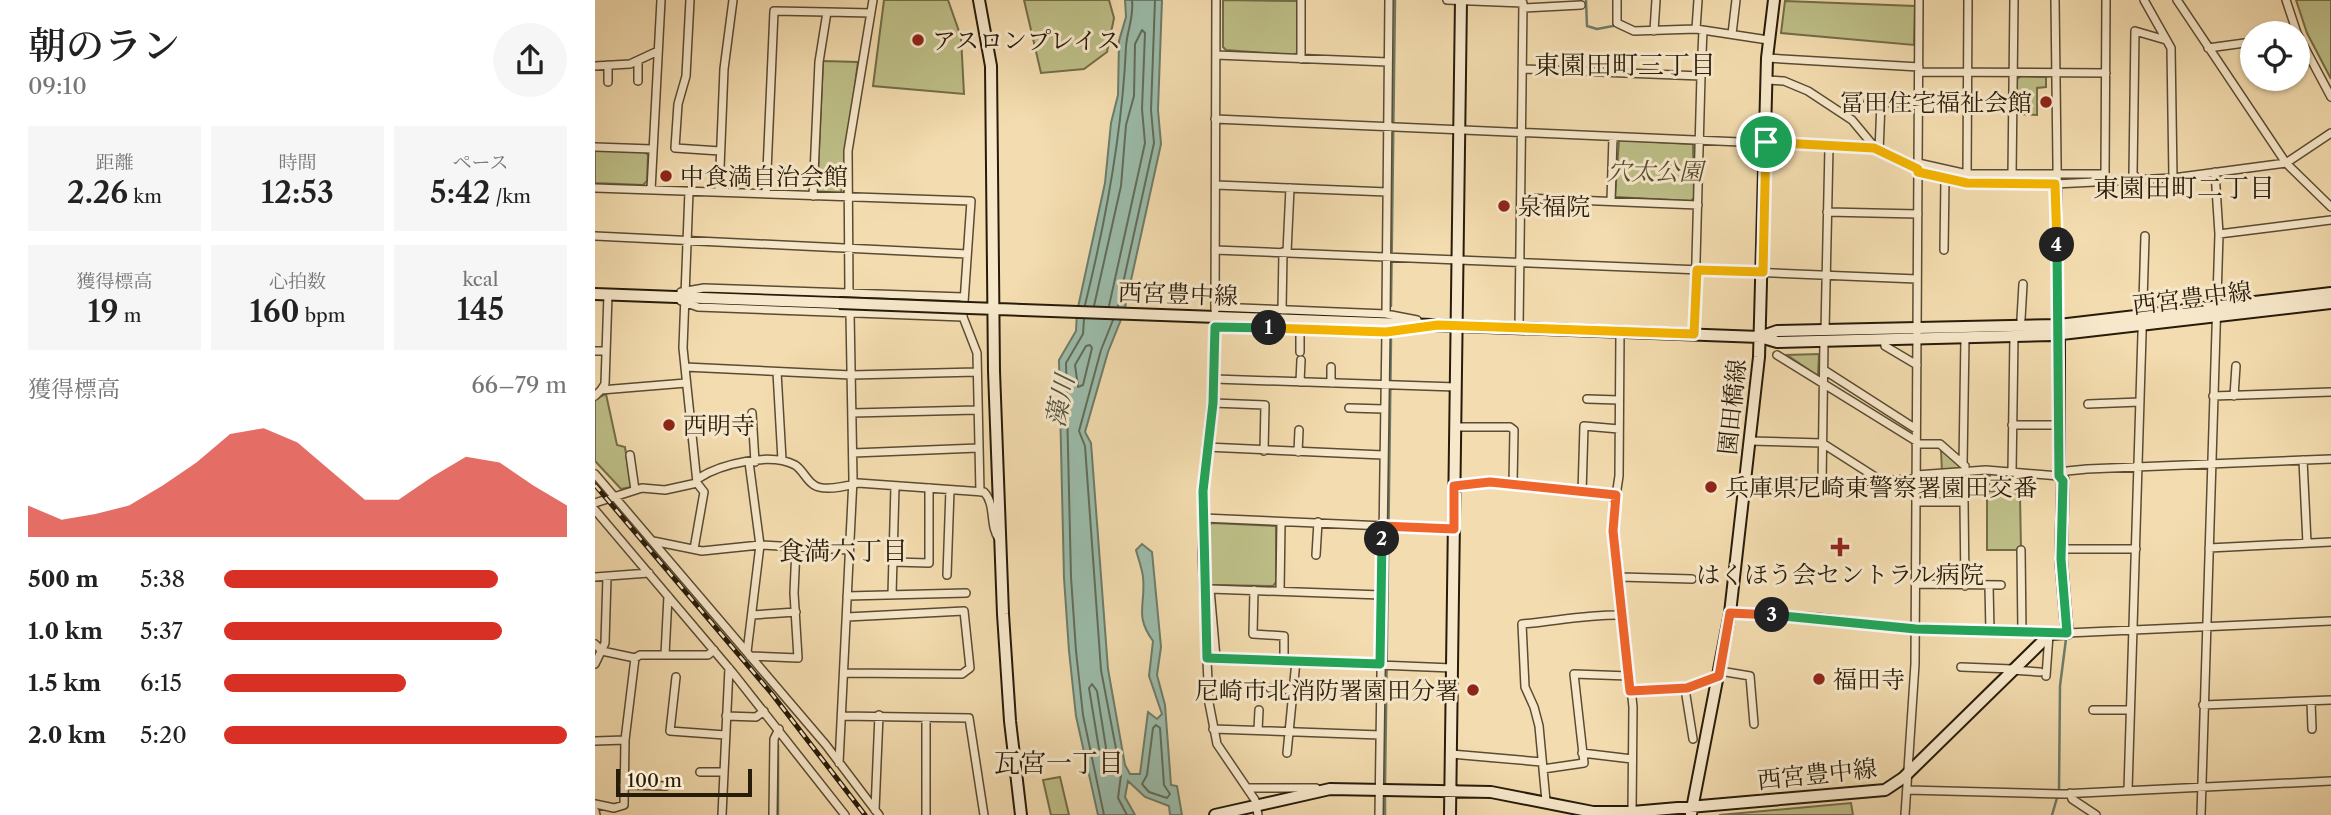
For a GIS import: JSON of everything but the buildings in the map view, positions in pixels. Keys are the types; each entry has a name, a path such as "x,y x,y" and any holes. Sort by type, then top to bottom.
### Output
{"main road":[{"path":"979,0 991,66 999,309 1002,542 1010,722 1021,815"},
{"path":"1450,815 1461,0"},
{"name":"園田橋線","path":"1692,812 1730,613 1750,441 1760,337 1767,58 1774,0"},
{"name":"西宮豊中線","path":"595,294 1217,317 1280,315 1457,326 1760,337 1777,331 1884,339 1917,334 1965,338 2014,337 2331,293"},
{"name":"西宮豊中線","path":"2216,311 2331,303"},
{"path":"2049,634 2067,633 2063,481 2059,476 2059,330"},
{"name":"西宮豊中線","path":"1824,336 2059,330"},
{"name":"西宮豊中線","path":"1215,815 1257,811 1330,789 1504,793 1583,812 1692,812 1885,790 1907,773 2049,634"}],"street":[{"path":"651,190 661,0"},
{"path":"690,0 686,76 678,104 675,148 720,151"},
{"path":"719,192 724,69 733,0"},
{"path":"849,293 848,151 873,0"},
{"path":"1216,0 1217,317 1215,380 1206,447 1203,518 1207,658 1213,729 1223,754 1247,788 1257,811"},
{"path":"1301,0 1301,58"},
{"path":"1386,314 1390,257 1387,192 1392,127 1388,62 1389,0"},
{"path":"1447,0 1581,5"},
{"path":"1617,0 1619,26 1634,31 1700,29 1768,40"},
{"path":"1654,31 1656,0"},
{"path":"1694,334 1701,76 1698,0"},
{"path":"1733,34 1736,0"},
{"path":"1905,815 1916,629 1919,0"},
{"path":"1967,183 1968,0"},
{"path":"2012,184 2014,0"},
{"path":"2055,0 2055,184 2059,330"},
{"path":"2105,178 2106,0"},
{"path":"2144,0 2172,48 2173,178"},
{"path":"2178,0 2286,163 2331,208"},
{"path":"2286,0 2293,21"},
{"path":"1519,328 1523,3"},
{"path":"766,194 774,11 871,13"},
{"path":"813,196 819,62 827,12"},
{"path":"2137,178 2133,174 2135,30 2166,40"},
{"path":"2208,48 2240,44"},
{"path":"595,66 638,61 658,51"},
{"path":"1216,55 1388,62"},
{"path":"1767,58 1967,73 2106,73"},
{"path":"2310,58 2331,97"},
{"path":"638,61 638,82"},
{"path":"608,65 608,82"},
{"path":"1522,69 1701,76"},
{"path":"1767,80 1790,83 1844,113 1877,150"},
{"path":"1868,102 1919,103"},
{"path":"1877,150 1881,103"},
{"path":"1215,119 1766,142 1877,150 1945,178 1967,183 2055,184 2105,178"},
{"path":"1918,168 1967,174 2055,174 2134,181 2137,178 2173,178 2286,163 2331,133"},
{"path":"1611,201 1613,137"},
{"path":"595,147 652,149"},
{"path":"1822,483 1829,147"},
{"path":"2201,815 2219,234 2215,172"},
{"path":"1944,250 1945,178"},
{"path":"1216,185 1387,192"},
{"path":"595,188 971,201 965,308 977,353 980,492"},
{"path":"1290,188 1280,315 1386,314 1438,325"},
{"path":"689,191 685,367 698,480 704,492 694,549"},
{"path":"1521,198 1698,205"},
{"path":"1827,212 1918,214"},
{"path":"2219,234 2331,220"},
{"path":"595,236 967,254"},
{"path":"2128,790 2145,236"},
{"path":"1215,250 1917,279"},
{"path":"2021,319 2023,284"},
{"path":"685,297 704,288 849,293 965,308"},
{"path":"598,393 605,384 608,294"},
{"path":"685,297 698,307 850,313 965,308"},
{"path":"839,764 853,453 850,313"},
{"path":"1217,317 1300,330 1386,332 1438,325"},
{"path":"1300,330 1300,382"},
{"path":"1378,815 1383,790 1380,735 1384,665 1381,595 1386,526 1383,455 1384,409 1388,385 1386,332"},
{"path":"1620,332 1619,429 1613,516 1630,691 1632,812"},
{"path":"2012,472 2014,337"},
{"path":"1963,464 1965,338"},
{"path":"1884,339 1885,346 1917,365"},
{"path":"595,351 606,351"},
{"path":"1777,355 1916,442 1940,444 1971,471"},
{"path":"2234,396 2235,366"},
{"path":"685,367 851,375 977,372"},
{"path":"1331,367 1331,383"},
{"path":"1824,370 1916,429"},
{"path":"777,372 782,460"},
{"path":"1215,380 1455,387"},
{"path":"598,393 686,383"},
{"path":"2213,396 2331,392"},
{"path":"1587,399 1619,400"},
{"path":"1866,410 1872,401"},
{"path":"2088,404 2140,402"},
{"path":"1213,403 1265,405 1264,450"},
{"path":"1349,408 1384,409"},
{"path":"852,413 977,410"},
{"path":"749,654 760,545 752,462 752,413"},
{"path":"2012,425 2058,425"},
{"path":"1582,493 1584,426 1619,429"},
{"path":"1455,427 1510,427 1514,430 1513,484"},
{"path":"1299,430 1299,452"},
{"path":"1750,441 1822,443 1881,480"},
{"path":"1206,447 1383,455"},
{"path":"853,453 978,448"},
{"path":"630,455 635,490"},
{"path":"1745,486 1881,480 1971,471 2059,476 2067,471 2331,459"},
{"path":"595,503 635,490 665,490 698,480 726,464 782,460 798,467 819,487 852,484 895,485 980,492 989,497 994,531 1002,542"},
{"path":"2303,460 2307,543"},
{"path":"595,474 749,654 877,812"},
{"path":"1454,486 1490,482 1616,495"},
{"path":"892,595 895,485"},
{"path":"893,562 929,563 929,488"},
{"path":"947,575 950,490"},
{"path":"1916,502 1964,502 1965,586"},
{"path":"595,510 729,668 845,815"},
{"path":"1203,518 1454,529"},
{"path":"1280,591 1281,522"},
{"path":"1316,555 1318,523"},
{"path":"652,541 694,549 760,545 849,550"},
{"path":"2209,548 2331,542"},
{"path":"749,654 798,658 796,548"},
{"path":"2063,549 2136,549"},
{"path":"2021,551 2022,633"},
{"path":"595,578 649,573"},
{"path":"595,664 605,643 607,577"},
{"path":"1620,577 1692,579"},
{"path":"1916,584 2001,585"},
{"path":"1989,586 1990,631"},
{"path":"1216,658 1210,589 1381,595"},
{"path":"1254,590 1253,634 1284,636 1284,661"},
{"path":"847,596 966,593"},
{"path":"665,655 668,596"},
{"path":"845,673 962,674 970,668 964,611 847,617"},
{"path":"752,615 796,612"},
{"path":"1730,613 1817,617 1916,629 2049,634 2043,673 1961,667"},
{"path":"1546,801 1539,726 1525,687 1522,624 1570,619 1583,614 1623,615"},
{"path":"2067,633 2331,621"},
{"path":"595,644 601,651 635,659"},
{"path":"595,804 614,808 624,805 625,740 635,659 640,655 708,655 714,650"},
{"path":"1207,658 1452,668"},
{"path":"1287,753 1296,661"},
{"path":"722,815 729,668"},
{"path":"1451,754 1542,765 1584,764 1574,674 1629,676"},
{"path":"1630,691 1685,689 1720,674 1750,676 1754,724"},
{"path":"676,677 670,731 725,735"},
{"path":"1270,688 1295,690"},
{"path":"1685,689 1693,739"},
{"path":"2203,705 2331,700"},
{"path":"2311,701 2312,729"},
{"path":"1258,730 1259,710"},
{"path":"2093,710 2130,710"},
{"path":"726,716 756,717 764,711"},
{"path":"877,812 879,715"},
{"path":"842,716 969,718 983,815"},
{"path":"926,718 926,815"},
{"path":"773,815 774,739 779,729"},
{"path":"1213,729 1380,735"},
{"path":"595,741 625,740"},
{"path":"1582,753 1632,759"},
{"path":"700,772 724,772"},
{"path":"1907,790 2070,793 2331,781"},
{"path":"624,785 666,786"},
{"path":"1247,788 1330,789"},
{"path":"2070,793 2072,799 2084,811 2096,815"}],"green space":[{"path":"884,0 948,0 961,37 964,94 873,86"},
{"path":"1024,0 1109,0 1114,18 1107,52 1084,69 1041,73"},
{"path":"1223,0 1297,1 1298,52 1294,55 1226,50 1223,47"},
{"path":"2296,0 2331,0 2331,79 2310,39 2310,21 2303,21"},
{"path":"1785,1 1915,6 1914,45 1781,33"},
{"path":"823,61 858,62 841,194 817,192"},
{"path":"2021,76 2046,77 2046,87 2037,88 2037,115 2017,114 2017,79"},
{"name":"穴太公園","path":"1619,140 1693,144 1694,198 1691,201 1615,197"},
{"path":"595,150 645,152 648,155 647,181 643,185 595,183"},
{"path":"1819,354 1818,376 1787,355"},
{"path":"606,394 617,445 625,447 631,487 621,489 595,461 595,399"},
{"path":"1941,450 1967,471 1942,473"},
{"path":"1987,476 1990,476 1989,491 2020,495 2021,550 1987,550"},
{"path":"1212,523 1276,526 1276,582 1273,586 1212,585 1208,582 1208,526"},
{"path":"1060,777 1069,815 1051,815 1043,780"},
{"path":"1851,803 1853,815 1719,815"}],"water":[{"name":"藻川","path":"1125,0 1162,0 1158,110 1161,144 1124,312 1108,352 1085,432 1091,443 1108,669 1125,765 1130,774 1140,774 1148,712 1157,719 1162,714 1149,676 1153,641 1142,617 1144,587 1136,550 1142,544 1152,552 1161,647 1157,675 1165,705 1171,785 1177,786 1182,815 1170,815 1169,806 1145,797 1128,781 1125,797 1135,815 1098,815 1076,716 1069,651 1064,578 1059,360 1076,331 1077,312 1105,183 1111,123 1118,95 1119,41 1126,17"}],"waterway":[{"path":"1391,306 1395,0"},
{"path":"1586,0 1587,26 1597,29 1613,26"},
{"path":"1385,787 1391,339"},
{"path":"2059,790 2060,686 2066,639"},
{"path":"778,745 778,815"},
{"path":"1385,794 1385,815"},
{"path":"2052,815 2057,798"}],"railway":[{"path":"595,485 772,694 865,815"}],"place":[{"name":"アスロンプレイス","path":"918,40"},
{"name":"冨田住宅福祉会館","path":"2046,102"},
{"name":"中食満自治会館","path":"666,176"},
{"name":"泉福院","path":"1504,206"},
{"name":"西明寺","path":"669,425"},
{"name":"兵庫県尼崎東警察署園田交番","path":"1711,487"},
{"name":"はくほう会セントラル病院","path":"1840,547"},
{"name":"福田寺","path":"1819,679"},
{"name":"尼崎市北消防署園田分署","path":"1473,690"}],"district":[{"name":"東園田町三丁目","path":"1625,65"},
{"name":"東園田町二丁目","path":"2184,188"},
{"name":"食満六丁目","path":"843,551"},
{"name":"瓦宮一丁目","path":"1059,763"}],"route":[{"path":"1766,142 1774,145 1874,148 1918,169 1918,172 1967,183 2055,184 2060,318 2059,476 2063,481 2061,559 2067,633 1916,629 1817,617 1730,613 1719,676 1687,688 1630,691 1619,560 1613,531 1616,495 1490,482 1454,486 1454,529 1382,526 1380,664 1207,658 1202,553 1203,491 1215,380 1215,327 1386,332 1438,325 1694,334 1697,270 1763,272 1766,142"}]}
